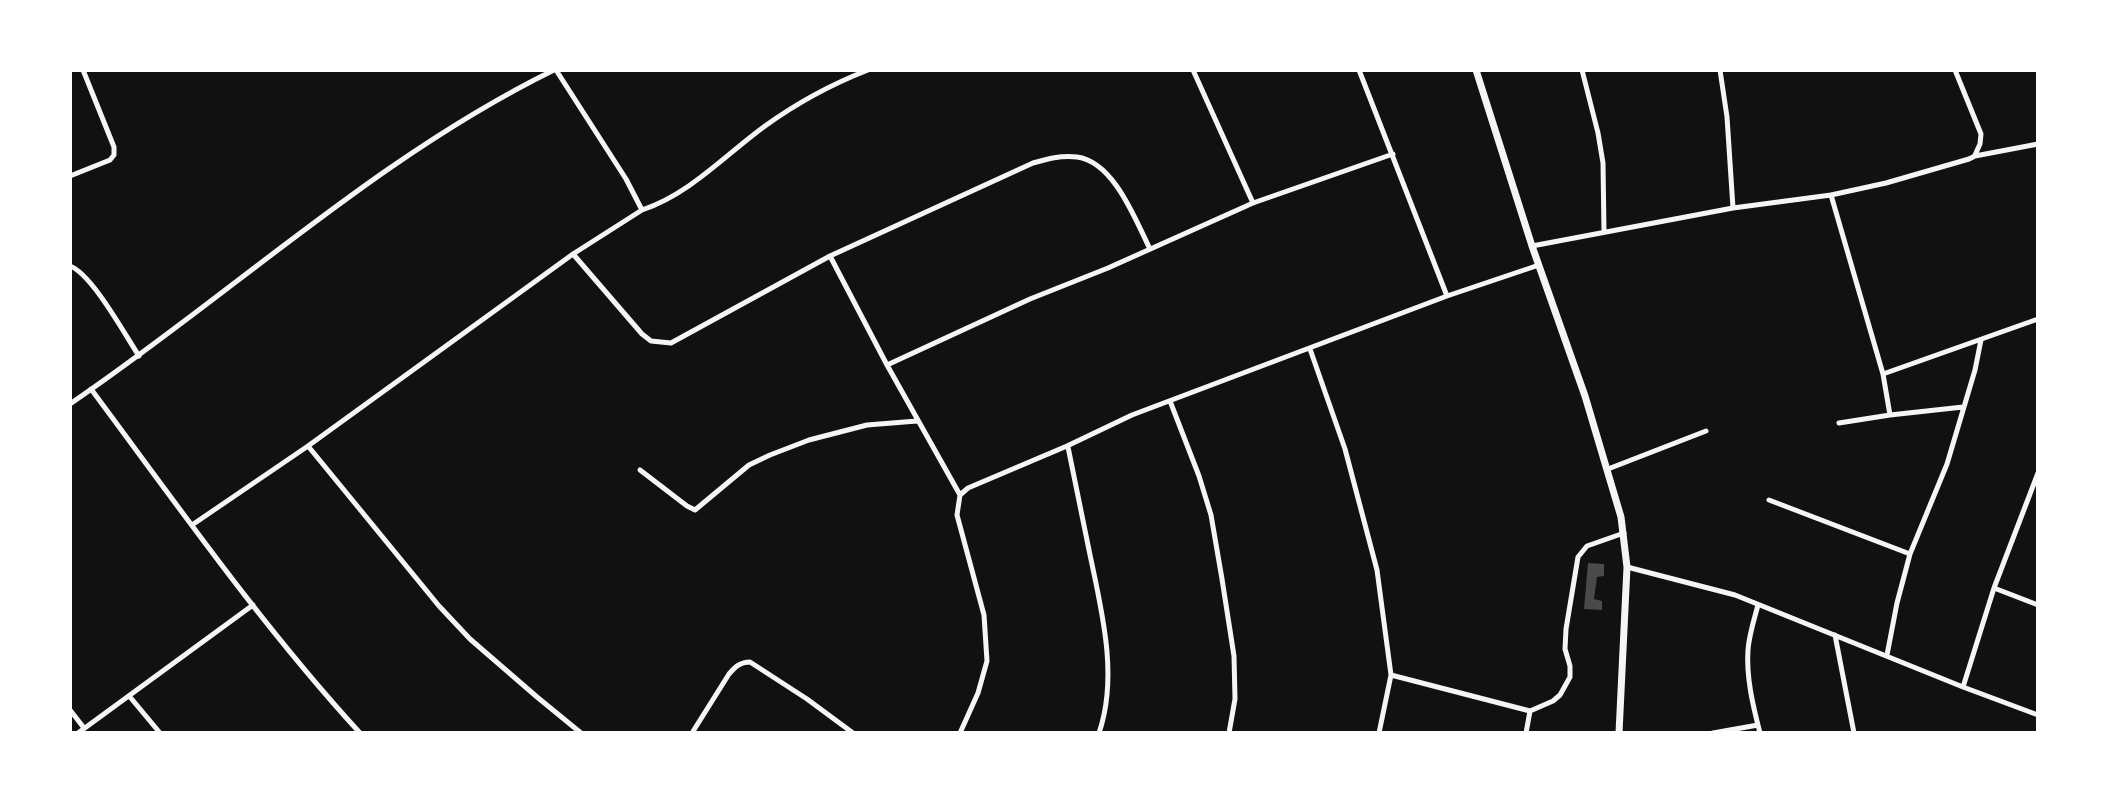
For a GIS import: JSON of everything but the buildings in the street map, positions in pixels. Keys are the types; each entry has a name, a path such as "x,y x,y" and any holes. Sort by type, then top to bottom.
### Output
{"main road":[{"path":"1476,70 1618,504 1627,567 1619,733"}],"street":[{"path":"70,176 110,160 114,155 114,147 83,70"},
{"path":"70,404 450,126 555,70 626,179 642,210"},
{"path":"192,525 308,446 573,254 642,210 676,196 801,102 868,70"},
{"path":"1193,70 1253,203"},
{"path":"1359,70 1447,296"},
{"path":"1582,70 1603,163 1604,232"},
{"path":"1720,70 1727,117 1733,208"},
{"path":"1955,70 1981,134 1975,156"},
{"path":"1532,246 1733,208 1831,195 1927,173 1975,156 2038,144"},
{"path":"887,365 1030,299 1253,203 1393,154"},
{"path":"573,254 642,334 651,341 671,343 830,256 1033,163 1054,157 1079,157 1094,163 1109,176 1125,199 1150,249"},
{"path":"1831,195 1883,374 1890,415"},
{"path":"830,256 917,421 960,495 957,515 984,615 987,661 978,693 960,733"},
{"path":"960,495 968,488 1132,415 1447,296 1539,265"},
{"path":"70,266 88,280 139,356"},
{"path":"1883,374 2038,319"},
{"path":"1887,655 1910,554 1947,464 1981,340"},
{"path":"1310,349 1345,449 1377,570 1391,675 1379,733"},
{"path":"91,389 253,605 360,733"},
{"path":"1170,401 1207,502 1222,579 1234,656 1235,699 1229,733"},
{"path":"1839,423 1963,407"},
{"path":"640,470 695,510 749,465 770,455 809,440 867,425 917,421"},
{"path":"1608,469 1706,431"},
{"path":"308,446 439,606 537,697 581,733"},
{"path":"1067,446 1105,636 1107,684 1104,719 1099,733"},
{"path":"1963,687 1994,588 2038,473"},
{"path":"1769,500 1910,554"},
{"path":"1391,675 1530,711 1553,701 1570,677 1565,649 1566,629 1578,557 1587,546 1624,533"},
{"path":"1627,567 1720,590 2038,715"},
{"path":"1994,588 2038,605"},
{"path":"78,733 253,605"},
{"path":"1758,605 1747,665 1760,733"},
{"path":"1835,634 1854,733"},
{"path":"692,733 729,674 736,665 744,662 750,662 807,699 853,733"},
{"path":"130,696 160,733"},
{"path":"70,710 84,728"},
{"path":"1526,733 1530,711"},
{"path":"1713,733 1758,725"}]}
